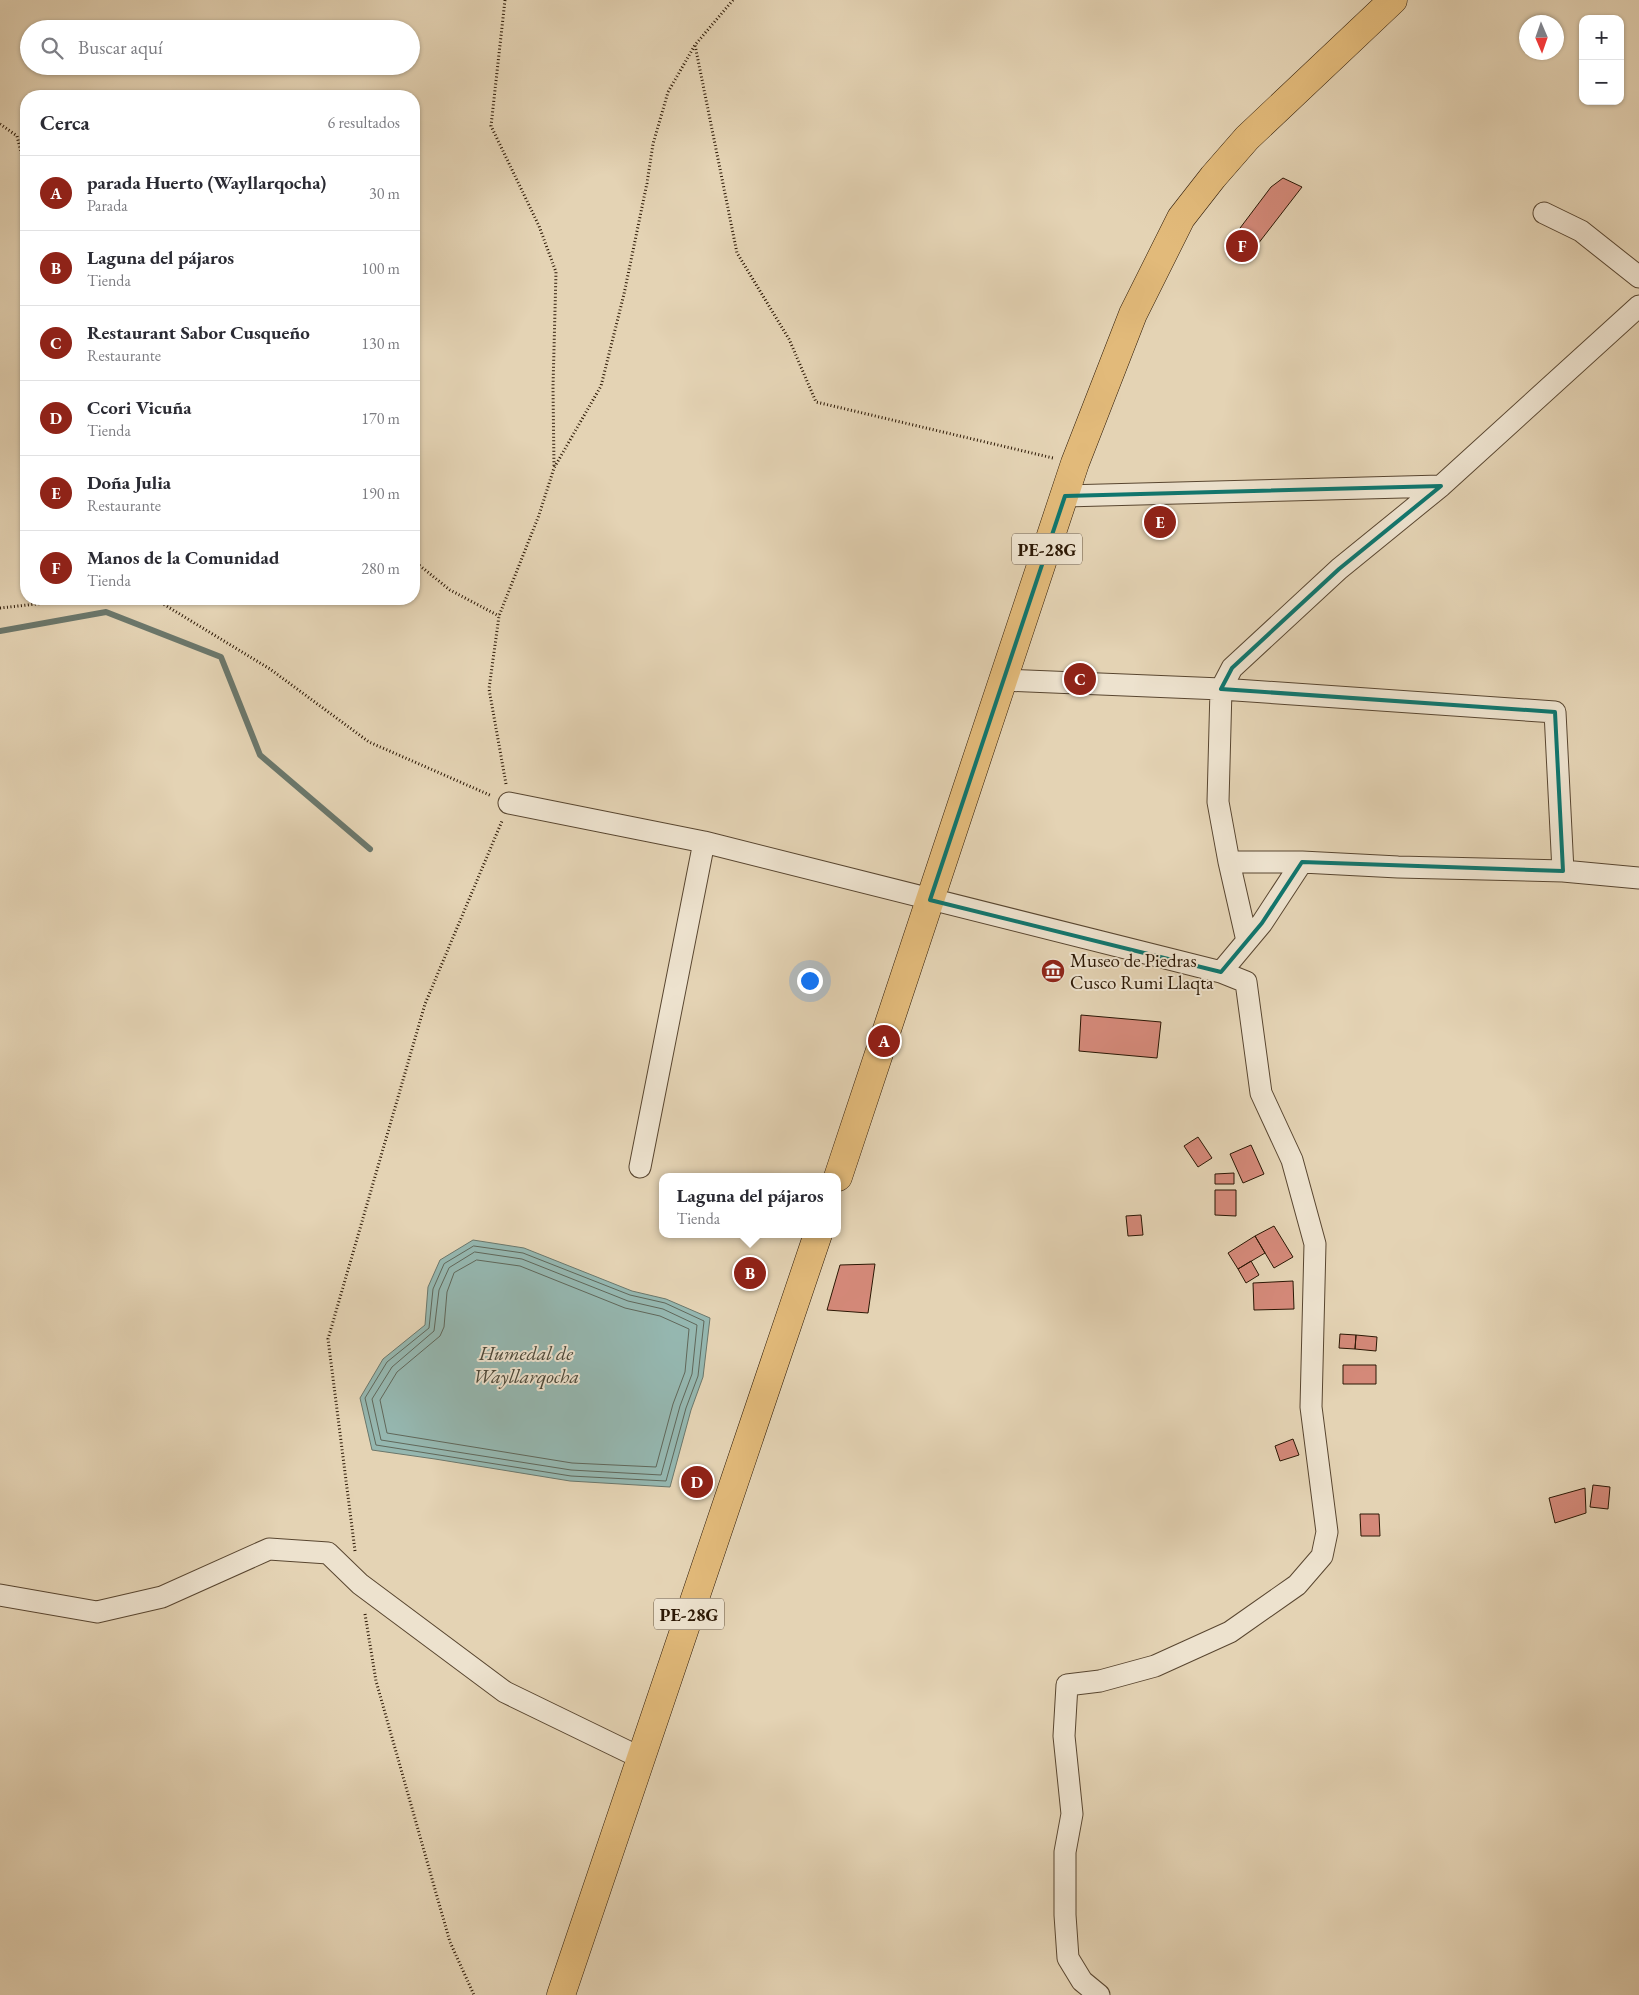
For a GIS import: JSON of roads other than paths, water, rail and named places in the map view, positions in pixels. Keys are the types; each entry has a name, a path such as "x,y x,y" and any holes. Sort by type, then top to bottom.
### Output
{"highway":[{"name":"PE-28G","path":"840,1173 1075,463 1133,314 1181,218 1213,176 1247,138 1393,0"},
{"name":"PE-28G","path":"561,1995 817,1238"}],"street":[{"path":"1544,213 1582,231 1639,277"},
{"path":"1247,941 1218,802 1221,689 1232,668 1339,569 1440,486 1639,306"},
{"path":"1065,496 1440,486"},
{"path":"1003,680 1221,689 1555,712 1563,871"},
{"path":"509,803 704,842 1221,972 1246,982 1261,1093 1292,1160 1315,1244 1311,1407 1327,1532 1322,1556 1296,1584 1230,1632 1155,1666 1100,1681 1067,1685 1064,1736 1072,1814 1065,1852 1065,1915 1068,1958 1082,1982 1099,1995"},
{"path":"640,1167 704,842"},
{"path":"1229,862 1302,862 1398,867 1563,871 1639,878"},
{"path":"1221,972 1262,923 1302,862"},
{"path":"0,1596 97,1612 162,1597 269,1549 328,1553 360,1584 505,1692 641,1758"}],"water":[{"name":"Humedal de Wayllarqocha","path":"473,1240 524,1248 632,1291 666,1299 710,1318 703,1377 691,1410 670,1487 570,1481 372,1450 360,1398 383,1359 425,1325 428,1287 440,1260"}],"waterway":[{"path":"0,631 106,612 221,657 260,755 370,849"}],"place":[{"name":"Manos de la Comunidad","path":"1242,246"},
{"name":"Doña Julia","path":"1160,522"},
{"name":"Restaurant Sabor Cusqueño","path":"1080,679"},
{"name":"Museo de Piedras Cusco Rumi Llaqta","path":"1053,971"},
{"name":"parada Huerto (Wayllarqocha)","path":"884,1041"},
{"name":"Laguna del pájaros","path":"750,1273"},
{"name":"Ccori Vicuña","path":"697,1482"}]}
